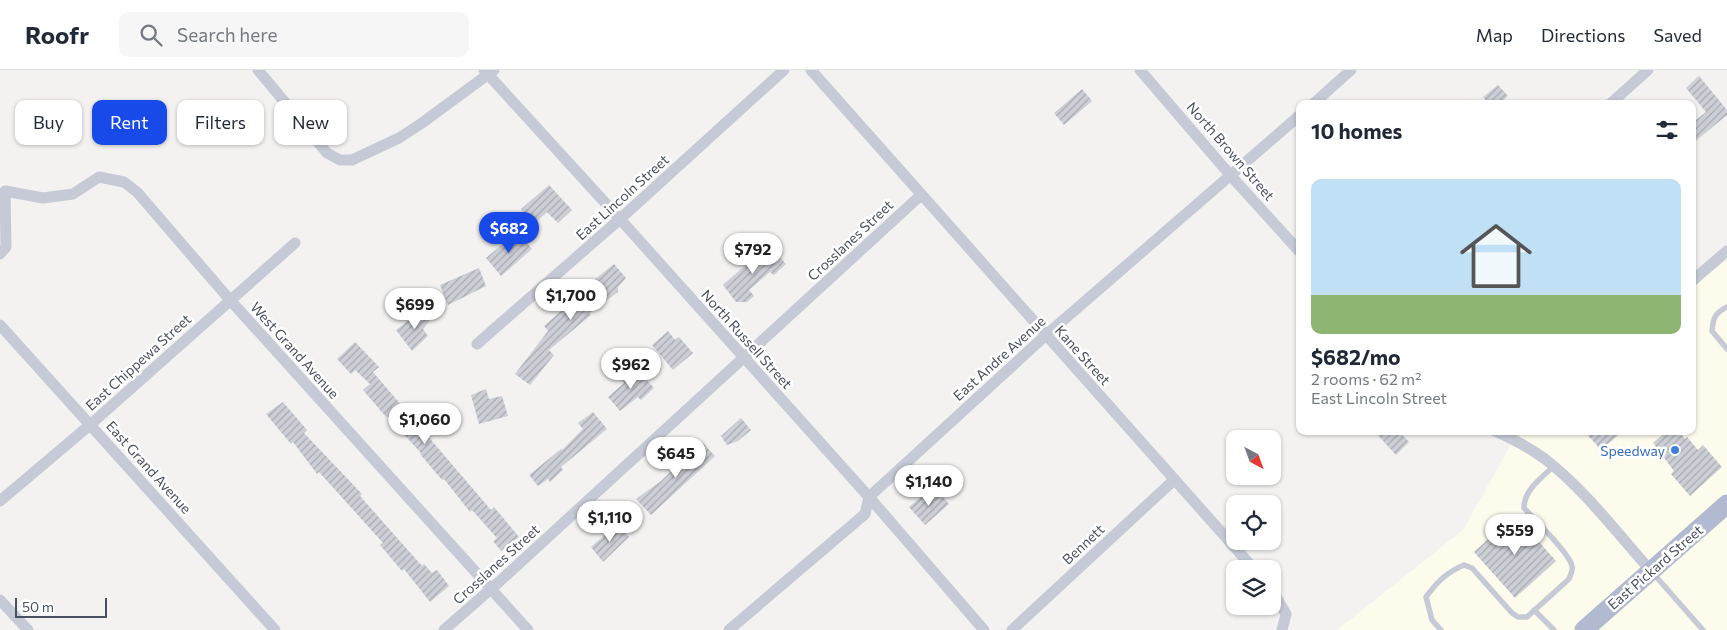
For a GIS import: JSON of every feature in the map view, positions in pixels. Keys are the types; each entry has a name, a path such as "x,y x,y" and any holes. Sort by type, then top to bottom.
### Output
{"main road":[{"name":"East Pickard Street","path":"1584,630 1727,504"}],"street":[{"path":"258,70 327,153 340,160 352,160 398,138 422,123 489,72"},
{"name":"East Lincoln Street","path":"477,344 620,219 784,70"},
{"name":"Kane Street","path":"811,70 1045,336 1246,560"},
{"name":"North Brown Street","path":"1140,70 1231,176 1296,248"},
{"path":"1318,100 1352,70"},
{"path":"1614,100 1648,70"},
{"name":"North Russell Street","path":"489,72 869,497 984,630"},
{"name":"East Andre Avenue","path":"729,630 865,514 869,497 1045,336 1296,119"},
{"name":"West Grand Avenue","path":"3,188 43,198 73,194 99,177 124,182 137,192 230,300 528,630"},
{"path":"0,254 6,247 3,188"},
{"name":"Crosslanes Street","path":"444,630 492,589 921,195"},
{"name":"East Chippewa Street","path":"0,501 91,424 295,243"},
{"path":"1696,278 1727,251"},
{"name":"East Grand Avenue","path":"0,325 275,630"},
{"path":"1504,435 1544,458 1569,479 1651,571"},
{"path":"1514,439 1518,435"},
{"name":"Bennett","path":"1012,630 1174,480"},
{"path":"0,600 28,630"},
{"path":"1281,605 1286,614 1282,630"}],"lane":[{"path":"1727,307 1718,311 1713,321 1712,331 1727,349"},
{"path":"1441,630 1432,620 1426,597 1436,583 1452,570 1464,565 1472,568 1518,617 1527,618 1569,578 1573,571 1564,553 1524,508 1524,498 1554,466"},
{"path":"1651,571 1703,630"},
{"path":"1534,610 1554,630"}],"shaded area":[{"path":"1727,251 1727,630 1337,630 1463,530 1514,439 1518,435 1696,435 1696,278"}],"building":[{"path":"1699,76 1727,110 1727,115 1696,141 1696,120 1706,112 1686,88"},
{"path":"1498,85 1508,96 1504,100 1486,100 1483,97"},
{"path":"1082,89 1092,101 1064,125 1054,113"},
{"path":"549,185 572,210 558,223 547,212 534,224 521,209"},
{"path":"517,232 532,249 501,276 486,258"},
{"path":"766,247 775,255 778,255 786,264 774,275 770,272 749,290 754,296 747,302 736,302 723,285"},
{"path":"614,264 626,278 618,287 618,292 589,313 591,315 549,350 554,355 530,385 515,374 548,331 544,326 586,289 584,288"},
{"path":"479,268 486,286 448,305 440,285"},
{"path":"423,309 431,319 423,329 428,336 412,351 396,330"},
{"path":"668,331 675,340 679,337 693,353 673,370 652,345"},
{"path":"355,342 379,367 373,372 491,510 494,507 519,537 501,551 493,541 497,538 472,510 470,512 444,479 442,480 421,453 363,390 370,384 355,370 351,374 337,359"},
{"path":"635,367 654,388 641,400 638,397 620,411 608,397 624,383 621,379"},
{"path":"486,389 489,399 502,396 508,416 479,424 471,395"},
{"path":"283,402 307,430 304,433 362,494 360,496 422,566 424,564 432,573 437,570 449,586 430,602 404,569 402,571 380,545 383,543 319,472 317,474 293,442 291,444 266,414"},
{"path":"593,412 607,429 561,467 563,470 550,482 548,479 538,486 529,475 562,450 583,429 578,423"},
{"path":"741,418 751,430 738,441 727,445 721,436"},
{"path":"1378,435 1403,435 1409,442 1396,455"},
{"path":"1588,435 1618,435 1601,450"},
{"path":"1662,435 1682,435 1685,439 1687,437 1698,450 1703,445 1722,467 1690,496 1671,474 1674,471 1653,443"},
{"path":"702,442 715,456 651,515 636,499 661,481"},
{"path":"937,490 949,504 925,525 909,507 923,495 927,499"},
{"path":"1515,515 1556,561 1515,598 1474,552"},
{"path":"617,524 629,537 603,562 591,547"}],"place":[{"name":"Speedway","path":"1675,450"}]}
